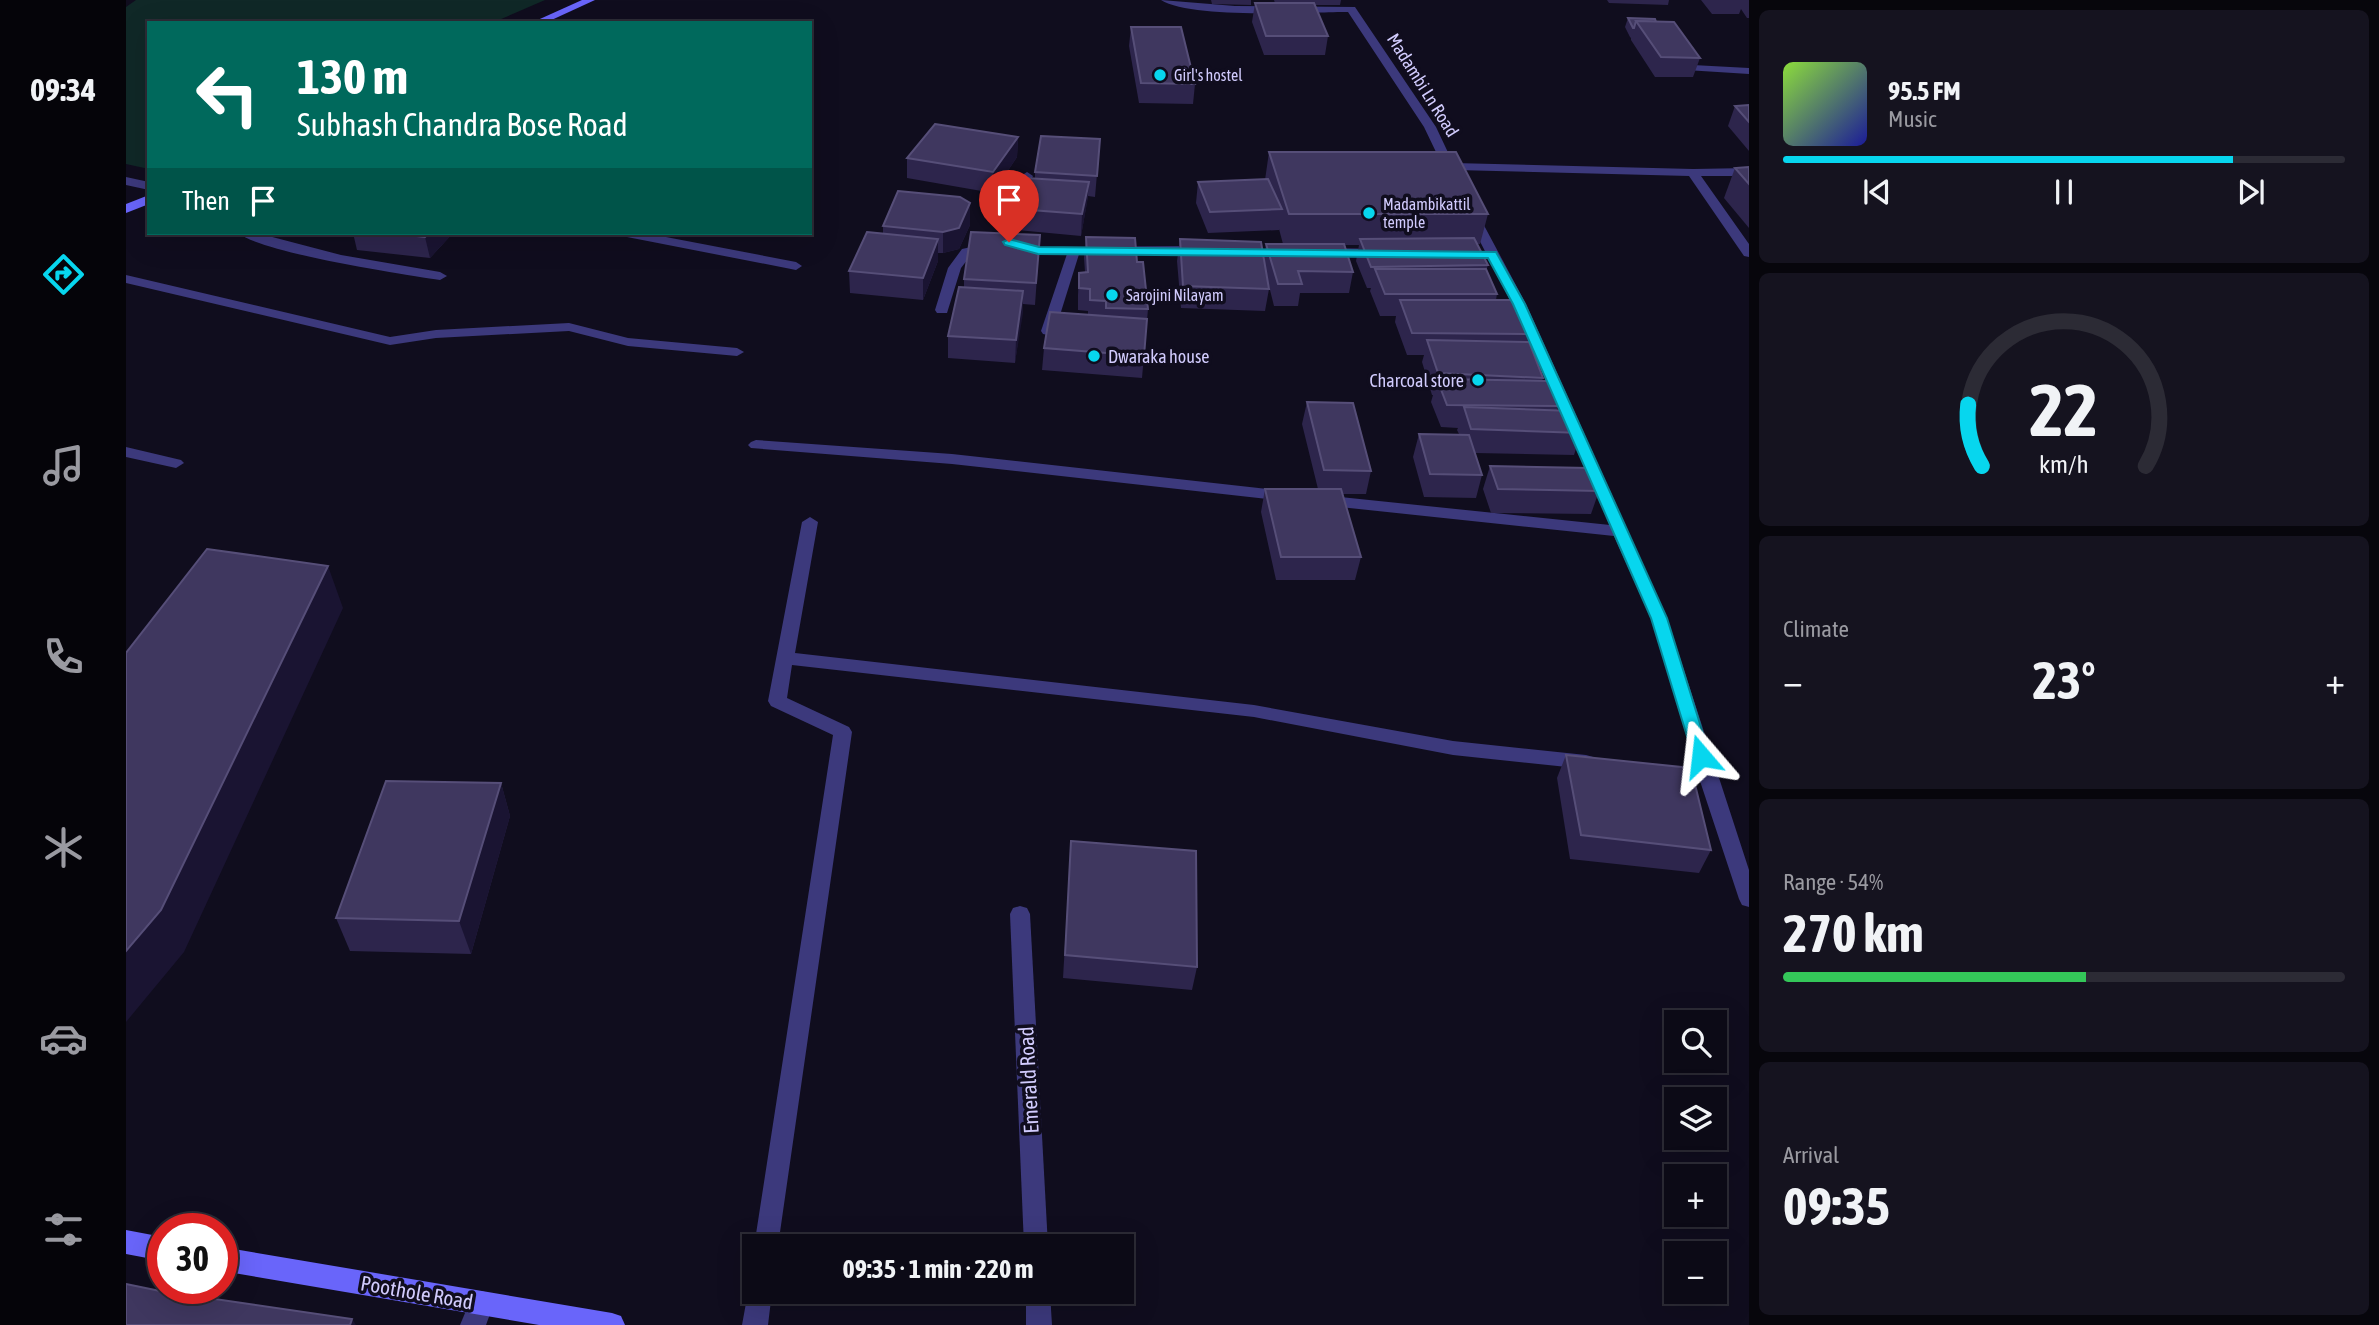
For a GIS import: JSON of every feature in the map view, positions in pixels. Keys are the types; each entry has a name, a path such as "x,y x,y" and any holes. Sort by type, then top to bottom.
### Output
{"street":[{"path":"541,21 590,0"},
{"name":"Madambi Ln Road","path":"1166,0 1192,3 1349,4 1430,127 1462,193 1485,255 1519,304 1659,618 1749,899"},
{"path":"1667,67 1749,71"},
{"path":"1448,166 1693,173 1749,172"},
{"path":"1693,173 1749,253"},
{"path":"1009,242 1004,223 1027,176"},
{"path":"126,181 147,186"},
{"path":"126,209 147,200"},
{"path":"252,235 323,257 440,275"},
{"path":"638,235 796,266"},
{"path":"942,310 955,268 967,252 1009,242 1038,251 1218,250"},
{"path":"1048,331 1074,251"},
{"path":"1313,252 1396,253"},
{"path":"126,279 227,305 390,341 436,334 569,327 628,342 737,352"},
{"path":"756,445 952,459 1619,531"},
{"path":"126,452 176,463"},
{"path":"768,1234 843,732 777,701 810,522"},
{"path":"785,658 1254,710 1453,748 1600,763"},
{"path":"1681,772 1707,774"},
{"name":"Emerald Road","path":"1020,914 1034,1234"},
{"path":"126,1242 147,1246"},
{"name":"Poothole Road","path":"238,1262 477,1314 612,1325"},
{"path":"755,1325 758,1304"},
{"path":"1038,1304 1039,1325"}],"green space":[{"path":"136,0 545,0 497,21 147,21 147,169 126,164 126,7"}],"building":[{"path":"1255,3 1314,3 1328,36 1266,36"},
{"path":"1628,18 1655,19 1656,22 1636,21 1633,28"},
{"path":"1636,21 1674,22 1700,58 1661,57"},
{"path":"1131,27 1181,27 1195,84 1141,83"},
{"path":"1749,105 1749,122 1735,106"},
{"path":"935,124 1018,137 993,172 907,158"},
{"path":"1041,136 1100,139 1097,176 1035,172"},
{"path":"1269,152 1456,152 1488,214 1289,214"},
{"path":"1749,167 1749,184 1735,168"},
{"path":"1026,178 1089,182 1082,214 1018,209"},
{"path":"1268,179 1282,209 1210,212 1198,182"},
{"path":"898,191 960,197 970,203 959,228 943,232 883,226"},
{"path":"867,232 938,239 923,278 849,271"},
{"path":"971,232 1040,235 1036,283 964,279"},
{"name":"Sarojini Nilayam","path":"1086,237 1135,238 1137,262 1143,262 1148,309 1106,308 1106,301 1090,300 1090,289 1079,288 1079,273 1088,272"},
{"path":"1474,238 1488,265 1371,267 1360,239"},
{"path":"1180,239 1261,242 1269,289 1183,286"},
{"path":"1266,244 1344,244 1353,272 1298,271 1302,284 1278,284"},
{"path":"1375,269 1486,269 1497,294 1385,294"},
{"path":"959,287 1023,291 1016,340 948,336"},
{"path":"1400,300 1516,300 1532,334 1412,333"},
{"path":"1050,312 1147,319 1144,356 1044,348"},
{"path":"1427,340 1529,342 1543,378 1438,373"},
{"path":"1437,379 1548,381 1559,406 1447,405"},
{"path":"1307,402 1353,403 1371,471 1324,470"},
{"path":"1464,407 1572,411 1581,433 1471,429"},
{"path":"1419,434 1469,435 1482,475 1430,474"},
{"path":"1490,466 1589,468 1599,491 1498,489"},
{"path":"1265,489 1341,489 1361,557 1281,557"},
{"path":"207,549 328,566 161,910 126,951 126,653"},
{"path":"1566,755 1691,768 1711,850 1581,835"},
{"path":"386,781 501,783 459,921 336,918"},
{"path":"1071,841 1196,851 1197,967 1065,955"},
{"path":"126,1284 147,1288 147,1304 238,1302 352,1319 350,1325 126,1325"}],"place":[{"name":"Girl's hostel","path":"1160,75"},
{"name":"Madambikattil temple","path":"1369,213"},
{"name":"Sarojini Nilayam","path":"1112,295"},
{"name":"Dwaraka house","path":"1094,356"},
{"name":"Charcoal store","path":"1478,380"}],"route":[{"path":"1009,242 1038,251 1231,250 1492,255 1519,304 1659,618 1701,756"}]}
